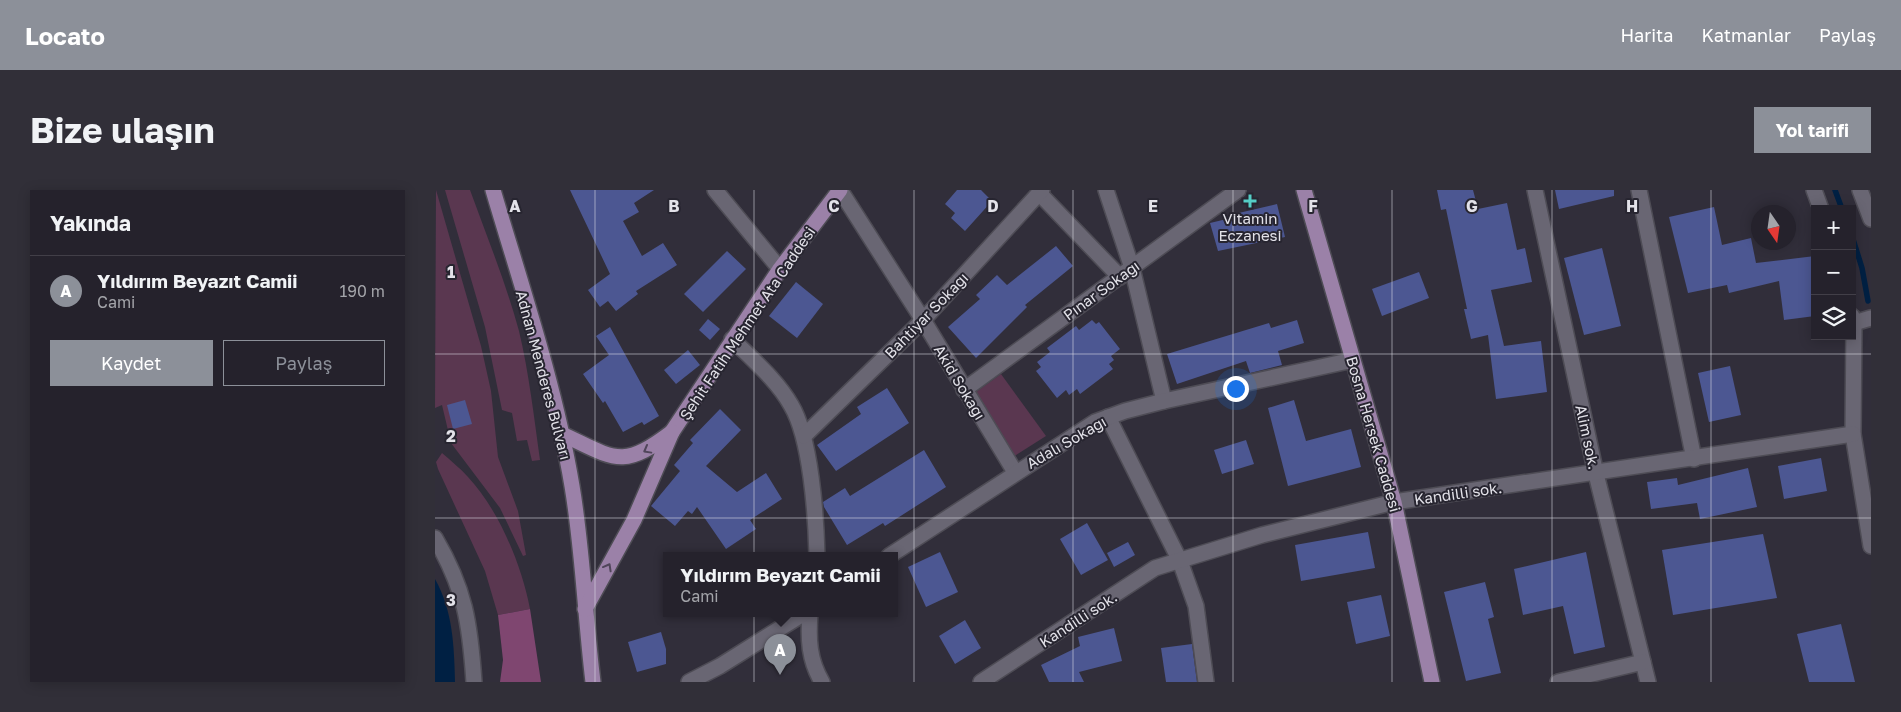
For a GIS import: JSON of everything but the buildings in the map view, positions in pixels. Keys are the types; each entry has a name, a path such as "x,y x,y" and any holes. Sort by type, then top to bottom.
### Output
{"main road":[{"name":"Adnan Menderes Bulvarı","path":"493,190 550,384 562,434 578,522 593,682"},
{"name":"Şehit Fatih Mehmet Ata Caddesi","path":"585,609 634,520 672,432 732,338 780,269 840,190"},
{"name":"Bosna Hersek Caddesi","path":"1304,190 1395,502 1432,682"},
{"name":"Şehit Fatih Mehmet Ata Caddesi","path":"562,434 613,458 637,455 651,448 672,432"}],"street":[{"path":"715,190 780,269"},
{"name":"Akid Sokağı","path":"840,190 923,320 1015,472"},
{"path":"1106,190 1126,273 1164,401"},
{"name":"Pınar Sokağı","path":"964,390 1238,190"},
{"name":"Alim sok.","path":"1535,190 1596,474 1648,682"},
{"path":"1639,190 1694,458"},
{"path":"1814,190 1820,205"},
{"path":"1860,190 1871,219"},
{"path":"1041,192 1126,273"},
{"name":"Bahtiyar Sokağı","path":"804,436 923,320 1041,192"},
{"path":"1856,320 1871,318"},
{"path":"732,338 787,398 799,420 804,436 817,552"},
{"path":"1853,340 1853,434 1871,546"},
{"name":"Adalı Sokağı","path":"895,552 1083,428 1108,417 1164,401 1353,360"},
{"path":"1108,417 1180,561 1196,606 1206,682"},
{"name":"Kandilli sok.","path":"981,682 1155,568 1262,535 1395,502 1596,474 1853,434"},
{"path":"435,538 456,576 464,598 469,620 474,682"},
{"path":"689,682 720,666 798,617"},
{"path":"810,617 808,634 810,653 822,682"},
{"path":"1558,682 1643,662"}],"shaded area":[{"path":"436,190 481,346 491,391 498,457 518,511 526,555 523,556 500,508 451,443 442,405 435,408"},
{"path":"445,190 470,190 502,278 523,347 540,460 532,461 527,440 517,441 512,413 502,410 485,327"},
{"path":"1001,374 1046,436 1013,457 976,392"},
{"path":"442,453 465,474 490,506 508,539 515,557 530,609 498,615 485,571 438,469 436,462"},
{"path":"530,609 541,682 500,682 503,660 498,615"}],"water":[{"path":"435,579 449,616 453,642 455,682 435,682"}],"waterway":[{"path":"1835,190 1841,205"},
{"path":"1856,249 1862,268 1868,301"}],"place":[{"name":"Vitamin Eczanesi","path":"1250,201"},
{"name":"Yıldırım Beyazıt Camii","path":"780,675"}]}
